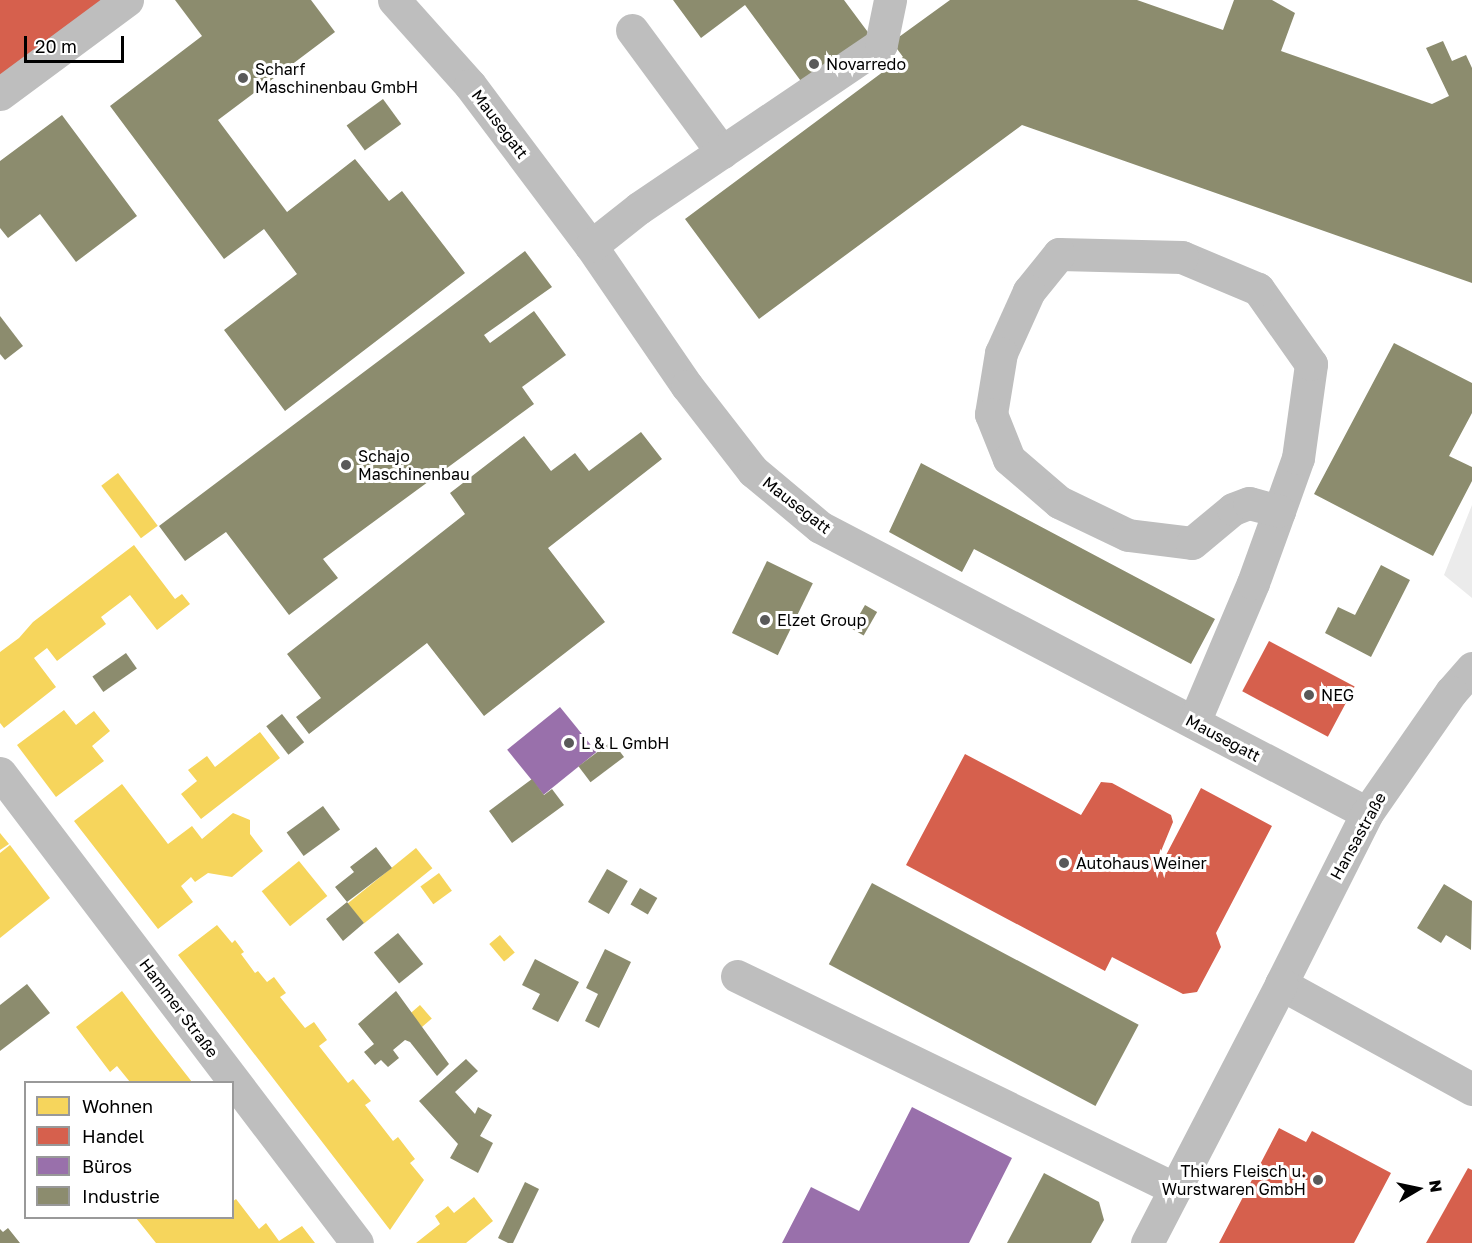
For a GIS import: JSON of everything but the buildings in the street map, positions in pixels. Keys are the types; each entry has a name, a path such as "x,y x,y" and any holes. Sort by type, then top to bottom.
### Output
{"street":[{"path":"0,94 127,0"},
{"name":"Mausegatt","path":"394,0 470,84 591,246 687,386 753,471 820,527 1367,813"},
{"path":"591,246 639,208 881,44 890,0"},
{"path":"632,30 722,152"},
{"path":"1194,723 1253,583 1279,511 1298,458 1311,364 1258,289 1182,257 1059,254 1029,291 1001,353 992,414 1009,459 1059,502 1128,535 1192,543 1233,509 1249,503 1279,511"},
{"name":"Hansastraße","path":"1147,1243 1367,813 1451,692 1472,668"},
{"name":"Hammer Straße","path":"0,773 234,1081"},
{"path":"737,976 1174,1190"},
{"path":"1281,984 1472,1089"},
{"name":"Hammer Straße","path":"234,1081 357,1243"}],"shaded area":[{"path":"1472,505 1472,598 1444,575"}],"place":[{"name":"Novarredo","path":"814,64"},
{"name":"Scharf Maschinenbau GmbH","path":"243,78"},
{"name":"Schajo Maschinenbau","path":"346,465"},
{"name":"Elzet Group","path":"765,620"},
{"name":"NEG","path":"1309,695"},
{"name":"L & L GmbH","path":"569,743"},
{"name":"Autohaus Weiner","path":"1064,863"},
{"name":"Thiers Fleisch u. Wurstwaren GmbH","path":"1318,1180"}]}
